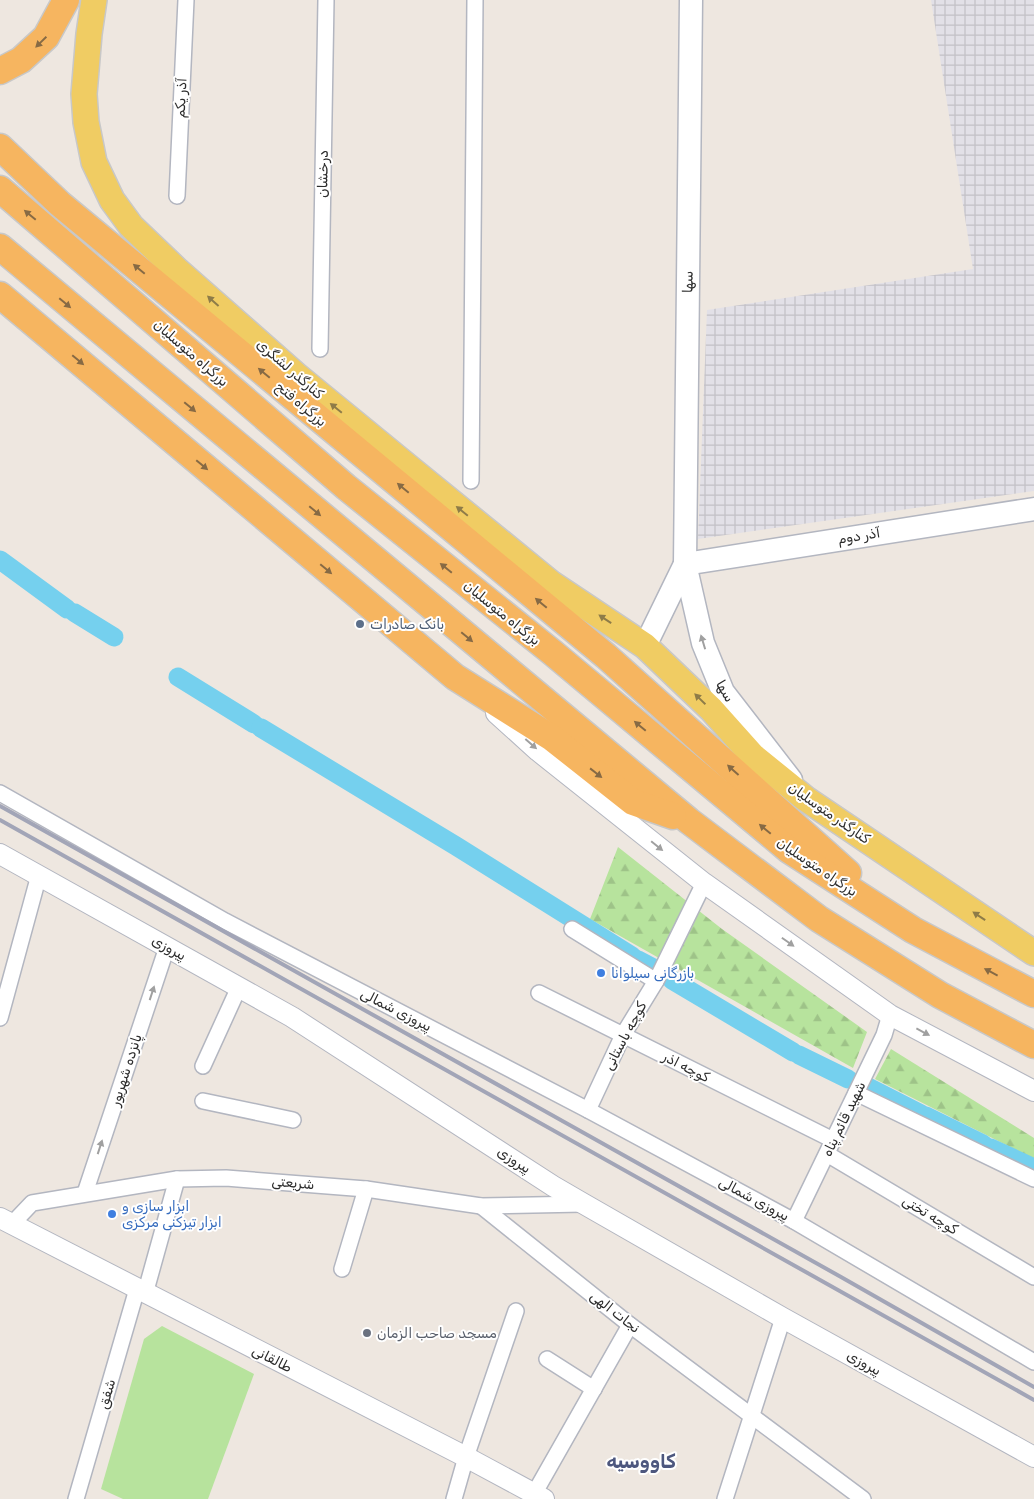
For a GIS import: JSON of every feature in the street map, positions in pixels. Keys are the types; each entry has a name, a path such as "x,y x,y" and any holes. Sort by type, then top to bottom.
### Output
{"highway":[{"path":"0,71 21,60 46,38 66,0"},
{"name":"بزرگراه فتح","path":"0,147 60,204 606,656 913,930"},
{"name":"بزرگراه متوسلیان","path":"0,189 346,488 553,653 789,850 913,930 1034,994"},
{"path":"0,247 689,821 819,918 940,995 1034,1045"},
{"path":"0,295 455,677 552,738 633,802 689,821"}],"main road":[{"name":"کنارگذر لشگری","path":"94,0 84,94 86,122 94,162 112,200 132,226 296,375 412,470 552,584 645,646"},
{"name":"سها","path":"691,0 685,564 703,643 723,692 806,799"},
{"name":"آذر دوم","path":"685,564 1034,509"},
{"name":"سها","path":"645,646 685,564"},
{"name":"کنارگذر متوسلیان","path":"645,646 711,709 753,756 806,799 1034,953"},
{"path":"606,656 753,756"}],"street":[{"name":"آذر یکم","path":"177,196 186,0"},
{"name":"درخشان","path":"320,349 326,0"},
{"path":"471,481 475,0"},
{"path":"455,677 538,751 704,883 890,1015 1034,1090"},
{"name":"پیروزی شمالی","path":"0,793 225,921 588,1110 794,1221 1034,1362"},
{"name":"پیروزی","path":"0,854 292,1017 553,1186 782,1318 1034,1457"},
{"path":"0,1018 40,875"},
{"name":"کوچه باستانی","path":"588,1110 623,1035 656,981 704,883"},
{"path":"572,929 656,981"},
{"name":"پانزده شهریور","path":"85,1193 167,947"},
{"path":"203,1066 239,987"},
{"name":"کوچه اذر","path":"539,993 623,1035 830,1147"},
{"name":"شهید قائم پناه","path":"794,1221 884,1035 890,1015"},
{"path":"856,1093 1034,1178"},
{"path":"203,1101 293,1120"},
{"name":"کوچه تختی","path":"830,1147 1034,1277"},
{"name":"شریعتی","path":"6,1221 32,1203 177,1179 226,1178 366,1189 481,1206 584,1204"},
{"name":"شفق","path":"76,1499 177,1179"},
{"path":"342,1269 366,1189"},
{"name":"نجات الهی","path":"481,1206 630,1324 863,1499"},
{"name":"طالقانی","path":"6,1221 539,1496"},
{"path":"454,1499 466,1457 516,1311"},
{"path":"725,1499 782,1318"},
{"path":"539,1496 630,1324"},
{"path":"547,1359 594,1389"}],"shaded area":[{"path":"931,0 1034,0 1034,491 698,539 707,310 973,269"}],"green space":[{"path":"618,847 722,929 867,1032 853,1068 590,919"},
{"path":"891,1049 1034,1138 1034,1159 875,1079"},
{"path":"162,1326 254,1374 208,1499 123,1499 101,1489 144,1339"}],"waterway":[{"path":"0,560 67,609"},
{"path":"75,613 114,637"},
{"path":"178,677 254,724"},
{"path":"261,728 456,846 632,956"},
{"path":"638,960 657,970"},
{"path":"672,980 793,1052"},
{"path":"799,1055 848,1079"},
{"path":"866,1086 921,1114"},
{"path":"926,1116 983,1144"},
{"path":"991,1148 1034,1168"}],"railway":[{"path":"0,806 1034,1387"},
{"path":"0,820 1034,1400"}],"place":[{"name":"بانک صادرات","path":"360,624"},
{"name":"بازرگانی سیلوانا","path":"601,973"},
{"name":"ابزار سازی و ابزار تیزکنی مرکزی","path":"112,1214"},
{"name":"مسجد صاحب الزمان","path":"367,1333"}],"district":[{"name":"کاووسیه","path":"641,1461"}]}
